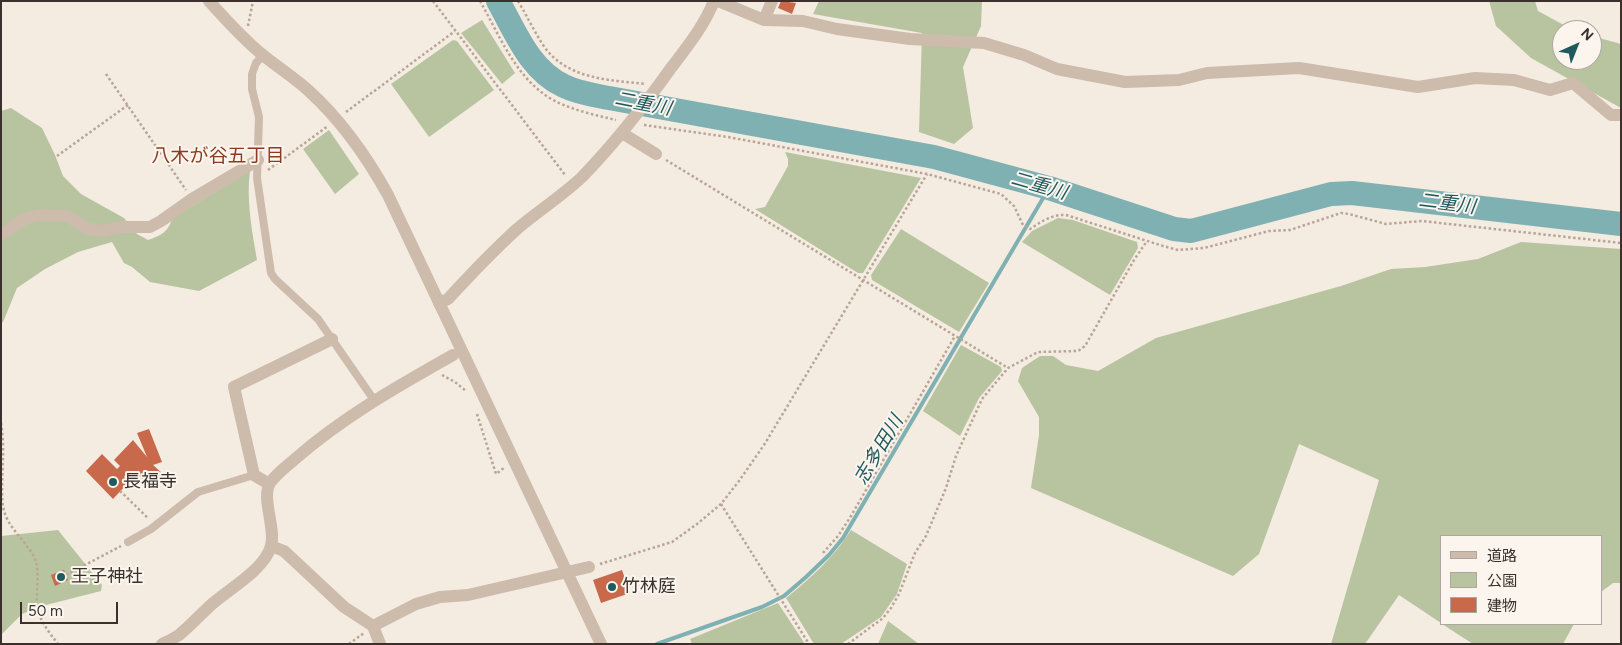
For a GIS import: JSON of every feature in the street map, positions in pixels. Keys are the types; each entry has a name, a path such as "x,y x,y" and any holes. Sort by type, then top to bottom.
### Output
{"street":[{"path":"210,1 263,55 310,92 337,119 376,172 439,303 457,352 601,644"},
{"path":"439,303 448,299 518,229 572,185 629,124 694,37 714,1"},
{"path":"718,1 764,20 803,21 837,29 910,39 984,43 1024,55 1057,69 1125,82 1179,80 1207,73 1299,68 1418,87 1475,78 1514,80 1550,90 1574,83 1611,115 1621,115"},
{"path":"764,20 772,1"},
{"path":"629,124 656,154"},
{"path":"1,235 24,219 39,215 67,216 88,229 95,230 150,226 258,160"},
{"path":"269,484 254,475 234,387 332,339"},
{"path":"162,644 180,634 225,593 254,571 266,558 271,546 272,534 268,495 269,484 310,446 374,400 457,352"},
{"path":"271,546 284,551 344,607 372,626 380,644"},
{"path":"372,626 416,604 440,597 468,595 589,567"}],"lane":[{"path":"263,55 256,63 252,74 252,89 259,117 257,178 271,273 318,319 374,400"},
{"path":"128,542 151,529 198,492 254,475"}],"path":[{"path":"242,35 248,28 253,1"},
{"path":"433,1 572,185"},
{"path":"480,1 518,69 536,87 554,100 570,107 629,124 728,137 927,174 1002,194 1014,206 1023,225 1030,229 1047,218 1059,214 1178,250 1204,248 1269,231 1290,230 1341,214 1349,214 1386,224 1422,221 1621,243"},
{"path":"518,1 544,46 562,65 589,77 656,90"},
{"path":"257,178 455,31"},
{"path":"106,74 192,199"},
{"path":"57,156 128,105"},
{"path":"656,154 1008,368"},
{"path":"589,567 672,542 721,504 764,445 927,174"},
{"path":"848,644 882,618 891,608 899,594 915,553 926,536 943,496 956,456 982,399 1008,368 1038,352 1078,351 1085,346 1146,241"},
{"path":"823,553 838,536 851,516 955,336"},
{"path":"428,368 455,382 468,396"},
{"path":"475,410 496,474 506,466"},
{"path":"1,423 3,434 3,507 10,525 34,556 37,569 37,605 43,624 58,644"},
{"path":"120,491 155,524"},
{"path":"721,504 809,644"},
{"path":"66,575 128,542"},
{"path":"349,644 372,626"}],"green space":[{"path":"819,1 982,1 981,26 963,67 973,128 954,144 919,132 922,33 813,14"},
{"path":"1489,1 1535,1 1538,11 1555,20 1552,20 1552,70 1531,58 1496,26"},
{"path":"482,20 515,73 502,84 461,33"},
{"path":"1602,39 1621,44 1621,108 1553,70 1602,70"},
{"path":"453,40 457,41 494,90 429,137 391,84"},
{"path":"11,108 42,128 63,176 81,194 124,218 137,234 148,240 163,233 169,227 172,218 250,171 249,204 257,260 199,291 150,282 124,263 112,242 78,252 45,269 17,288 1,323 1,111"},
{"path":"329,130 359,174 335,194 303,149"},
{"path":"785,152 921,178 863,273 858,273 755,209 765,207 788,166"},
{"path":"1058,218 1073,220 1137,242 1138,248 1110,295 1022,242 1032,231"},
{"path":"901,229 989,283 959,332 872,280 871,275"},
{"path":"1521,242 1621,249 1621,583 1613,583 1602,591 1602,535 1440,535 1440,622 1399,595 1365,644 1331,644 1379,480 1299,444 1259,554 1233,576 1031,488 1039,435 1039,417 1018,381 1022,368 1040,356 1053,356 1066,365 1098,371 1156,338 1341,286 1391,269 1425,267 1478,259"},
{"path":"961,345 1001,367 1002,371 979,398 960,436 923,411"},
{"path":"58,530 102,585 101,591 42,606 22,614 1,635 1,536"},
{"path":"851,530 907,564 897,594 881,617 841,644 814,644 786,598 822,567"},
{"path":"778,603 805,644 692,644 690,639"},
{"path":"888,621 919,644 878,644"},
{"path":"1444,625 1573,625 1563,644 1473,644"}],"building":[{"path":"781,1 796,3 792,14 778,8"},
{"path":"149,429 162,462 153,465 163,474 150,486 138,475 134,480 127,473 124,477 129,482 113,499 86,471 102,454 117,469 120,466 114,460 133,440 147,457 137,433"},
{"path":"64,570 68,580 55,586 51,575"},
{"path":"622,570 630,593 601,603 593,580"}],"waterway":[{"name":"二重川","path":"498,1 517,37 542,71 564,86 586,94 934,157 1049,188 1174,229 1191,231 1331,194 1352,193 1621,224"},
{"name":"志多田川","path":"657,644 762,607 784,596 829,555 843,538 1049,188"}],"place":[{"name":"長福寺","path":"113,482"},
{"name":"王子神社","path":"61,577"},
{"name":"竹林庭","path":"612,587"}],"district":[{"name":"八木が谷五丁目","path":"218,156"}]}
